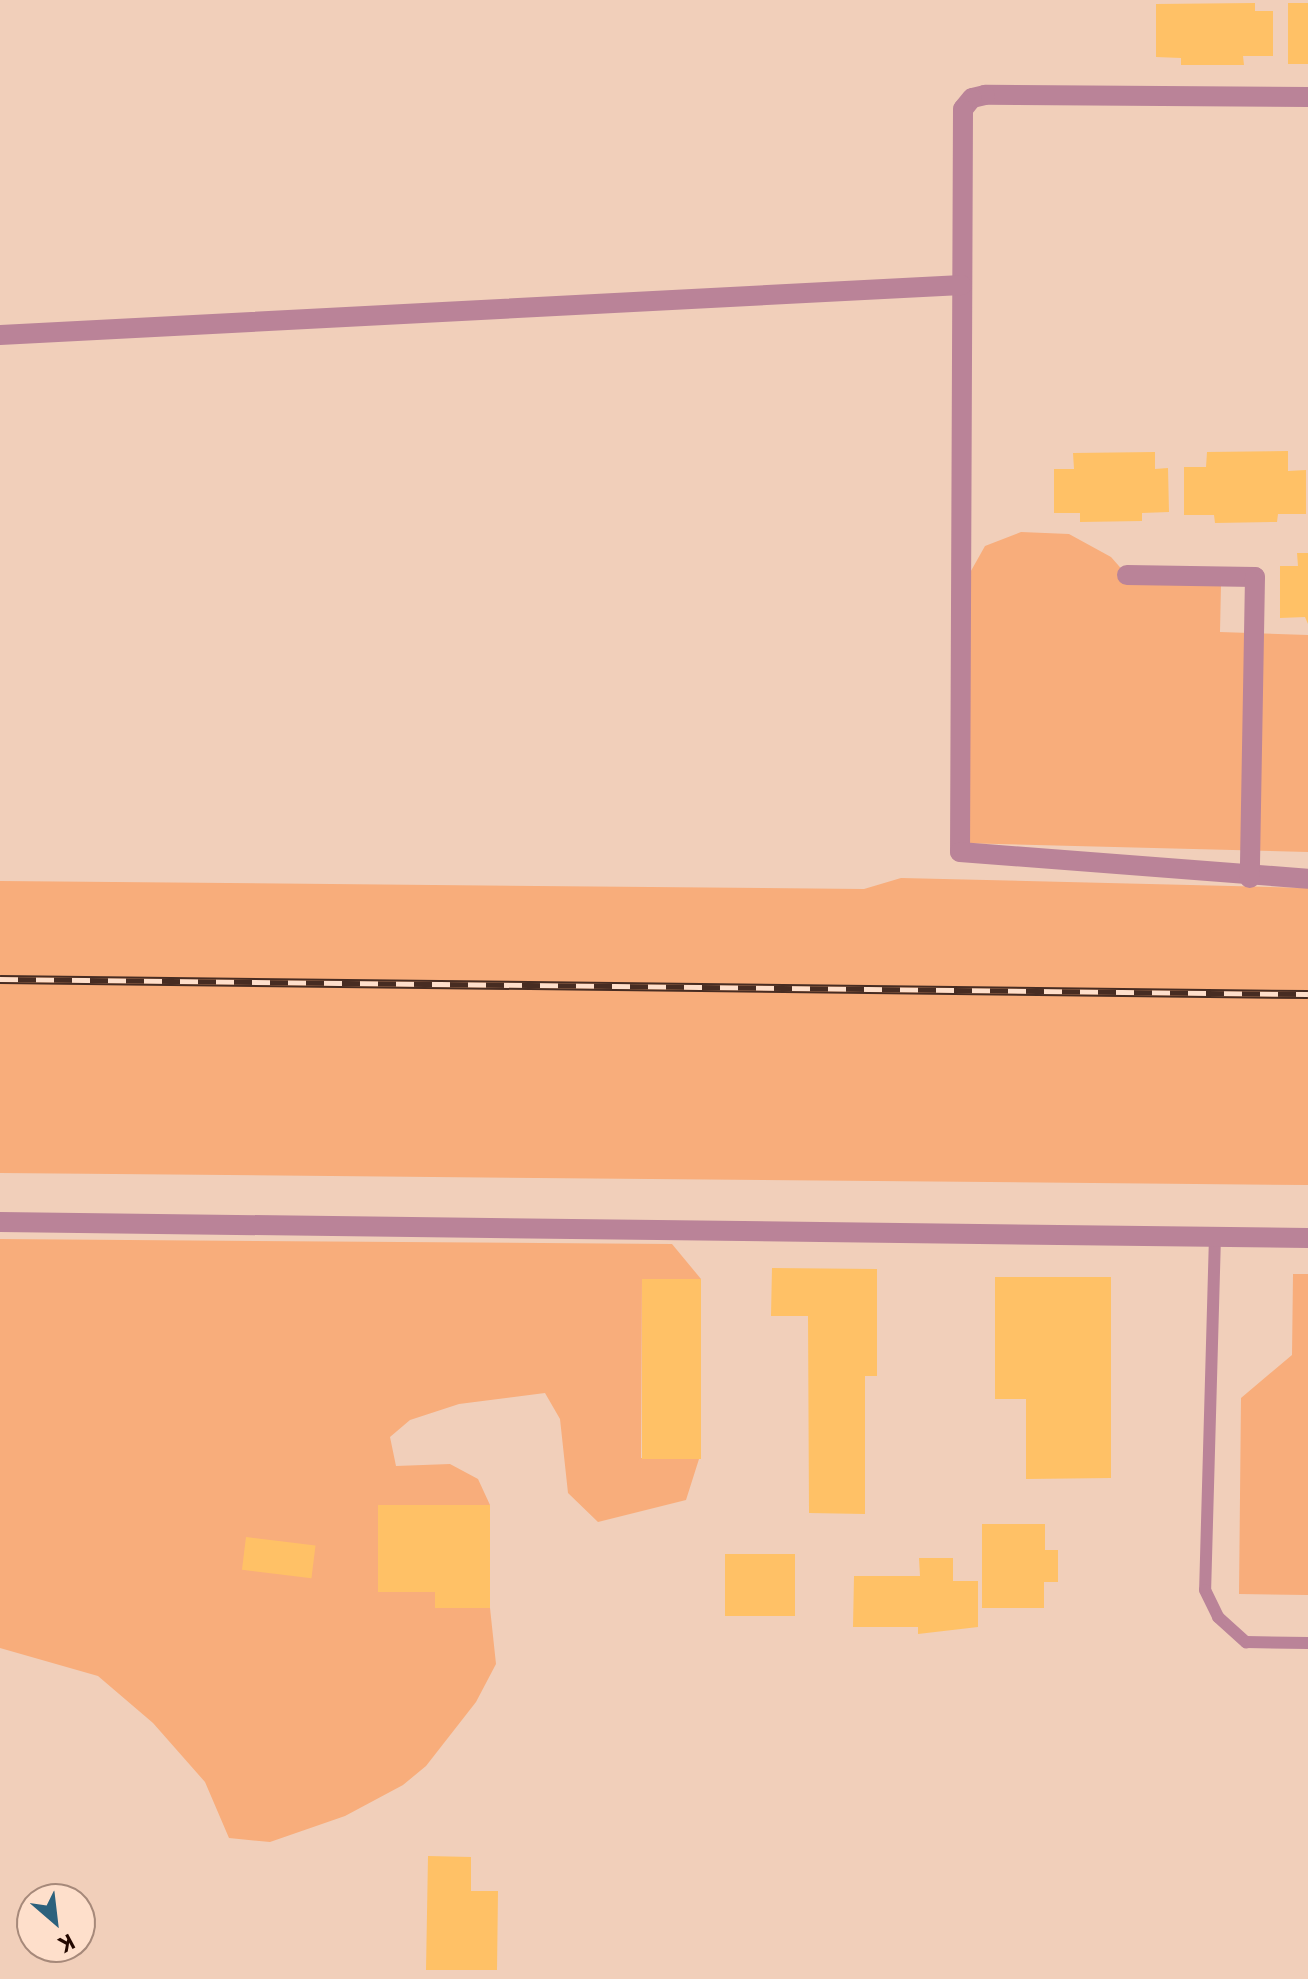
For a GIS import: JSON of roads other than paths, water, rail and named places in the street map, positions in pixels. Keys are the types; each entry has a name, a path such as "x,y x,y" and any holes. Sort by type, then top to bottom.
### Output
{"street":[{"path":"1308,97 972,98 962,115 960,852 1250,878 1308,879"},
{"path":"0,335 962,285"},
{"path":"1127,575 1255,577 1250,878"},
{"path":"0,1222 1308,1238"}],"lane":[{"path":"1215,1236 1205,1590 1218,1617 1246,1642 1308,1643"}],"railway":[{"path":"0,979 1308,994"}]}
